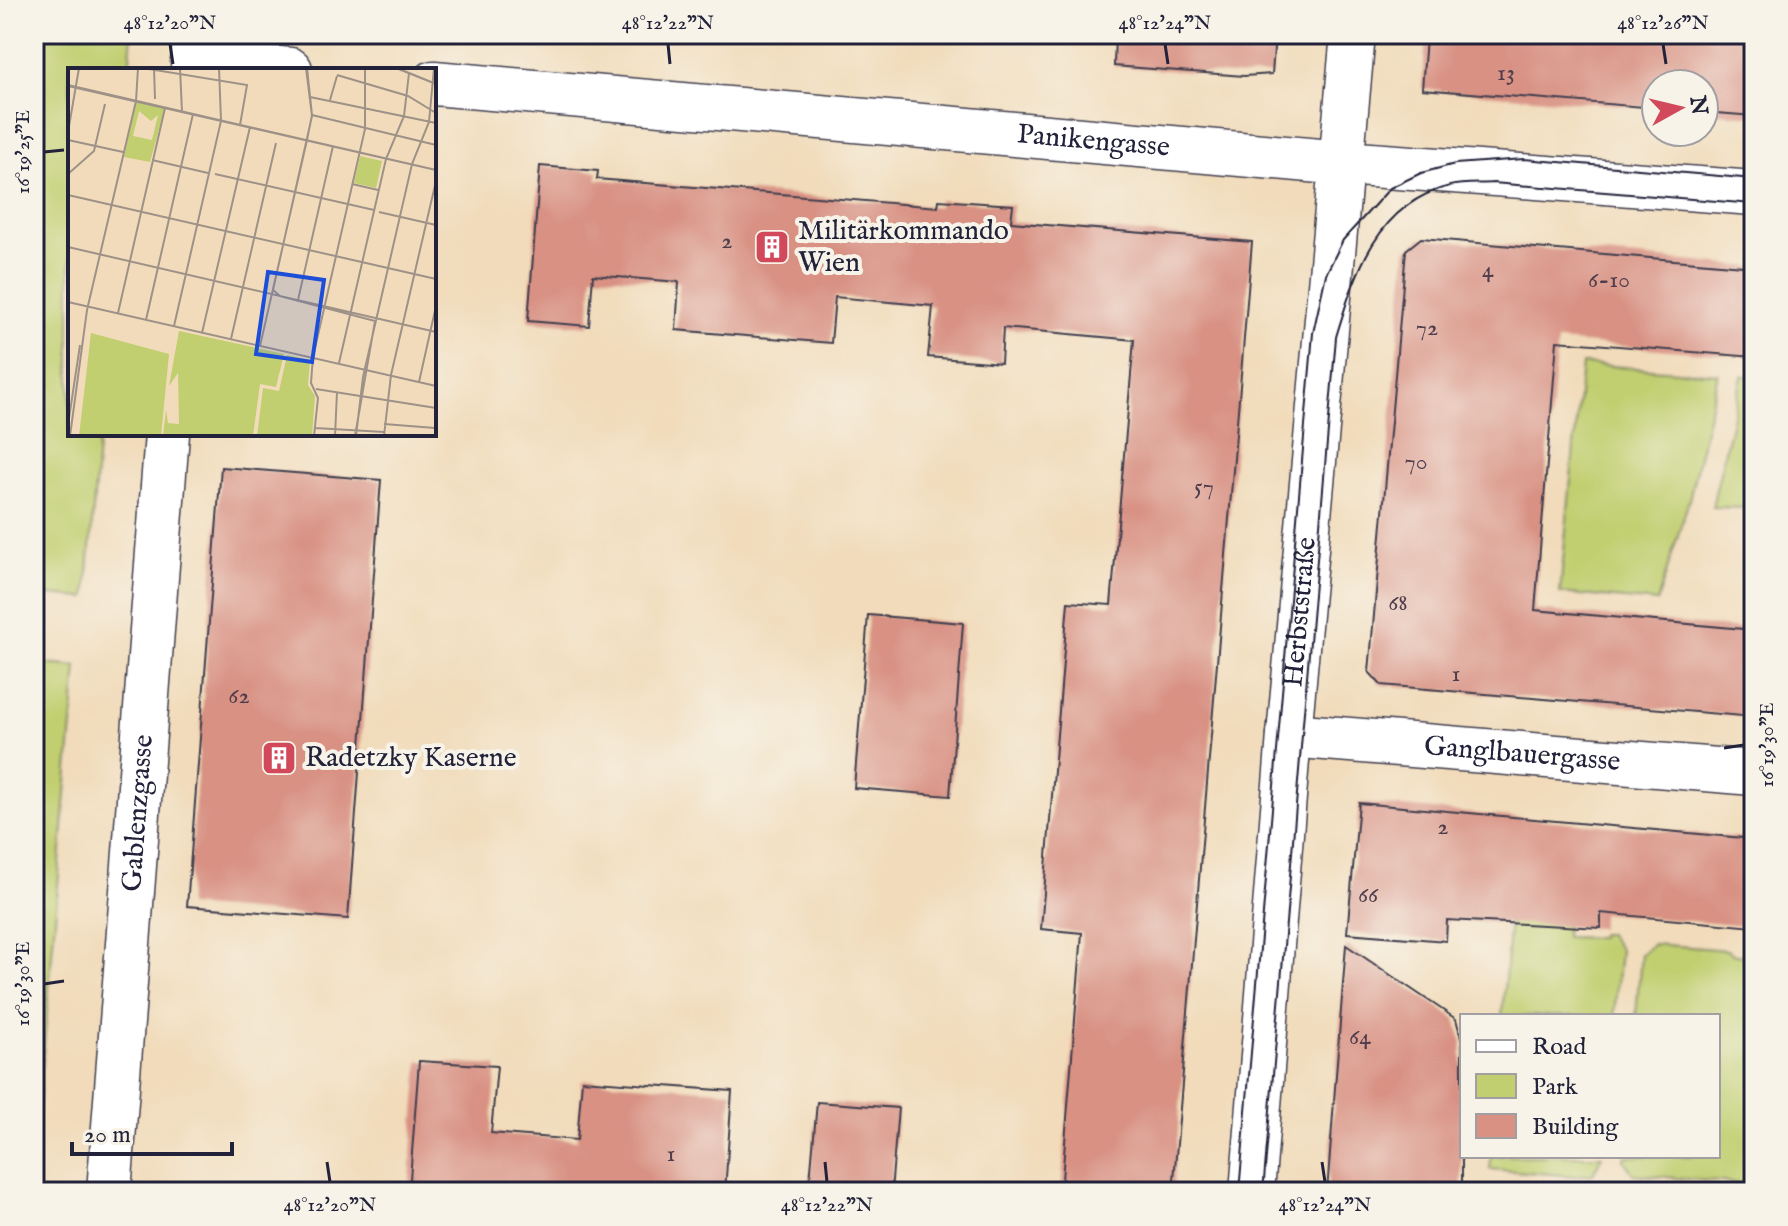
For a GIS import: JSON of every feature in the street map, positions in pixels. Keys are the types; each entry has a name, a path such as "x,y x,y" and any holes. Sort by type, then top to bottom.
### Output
{"street":[{"name":"Herbststraße","path":"1252,1192 1289,735 1353,34"},
{"path":"194,55 277,68"},
{"name":"Panikengasse","path":"436,83 1343,163 1754,193"},
{"name":"Gablenzgasse","path":"109,1192 167,436"},
{"name":"Ganglbauergasse","path":"1289,735 1754,773"}],"green space":[{"path":"34,34 132,34 129,68 68,68 68,436 99,436 86,598 34,594"},
{"path":"1582,364 1718,374 1689,500 1657,602 1560,593"},
{"path":"1742,376 1754,377 1754,508 1712,507"},
{"path":"34,663 77,667 34,1160"},
{"path":"1511,905 1568,910 1565,937 1600,938 1600,934 1608,934 1620,950 1614,1014 1502,1014"},
{"path":"1653,944 1727,950 1735,955 1754,956 1754,1185 1633,1174 1624,1160 1720,1158 1720,1014 1636,1014 1641,954"},
{"path":"1491,1158 1601,1158 1593,1174 1576,1176 1490,1169"}],"building":[{"path":"1115,34 1275,34 1272,74 1244,76 1114,66"},
{"path":"1438,34 1754,34 1754,116 1720,113 1720,68 1640,68 1640,107 1422,89 1426,38 1438,38"},
{"path":"540,166 598,171 597,179 938,207 939,200 1013,205 1011,222 1252,242 1173,1192 1061,1192 1082,933 1041,929 1068,602 1111,605 1134,340 1003,328 1001,363 928,357 933,306 835,297 831,343 676,330 679,282 593,275 589,326 528,321"},
{"path":"1421,238 1754,267 1754,357 1557,341 1535,610 1754,630 1754,717 1381,685 1369,672 1406,250"},
{"name":"Radetzky Kaserne","path":"221,467 381,480 348,919 187,906"},
{"path":"868,615 963,623 950,796 854,788"},
{"path":"1359,803 1754,839 1754,927 1601,913 1601,928 1447,920 1446,941 1347,933"},
{"path":"1346,945 1456,1019 1460,1034 1462,1192 1327,1192"},
{"path":"419,1061 497,1066 491,1133 577,1140 582,1080 732,1091 725,1192 409,1192"},
{"path":"817,1102 898,1108 891,1192 809,1192"}],"tram line":[{"path":"1239,1192 1313,333 1326,274 1343,240 1390,188 1421,173 1455,164 1524,159 1754,179"},
{"path":"1263,1192 1336,337 1361,266 1387,225 1404,208 1425,195 1455,185 1493,183 1754,204"}],"place":[{"name":"Militärkommando Wien","path":"772,247"},
{"name":"Radetzky Kaserne","path":"279,758"}]}
